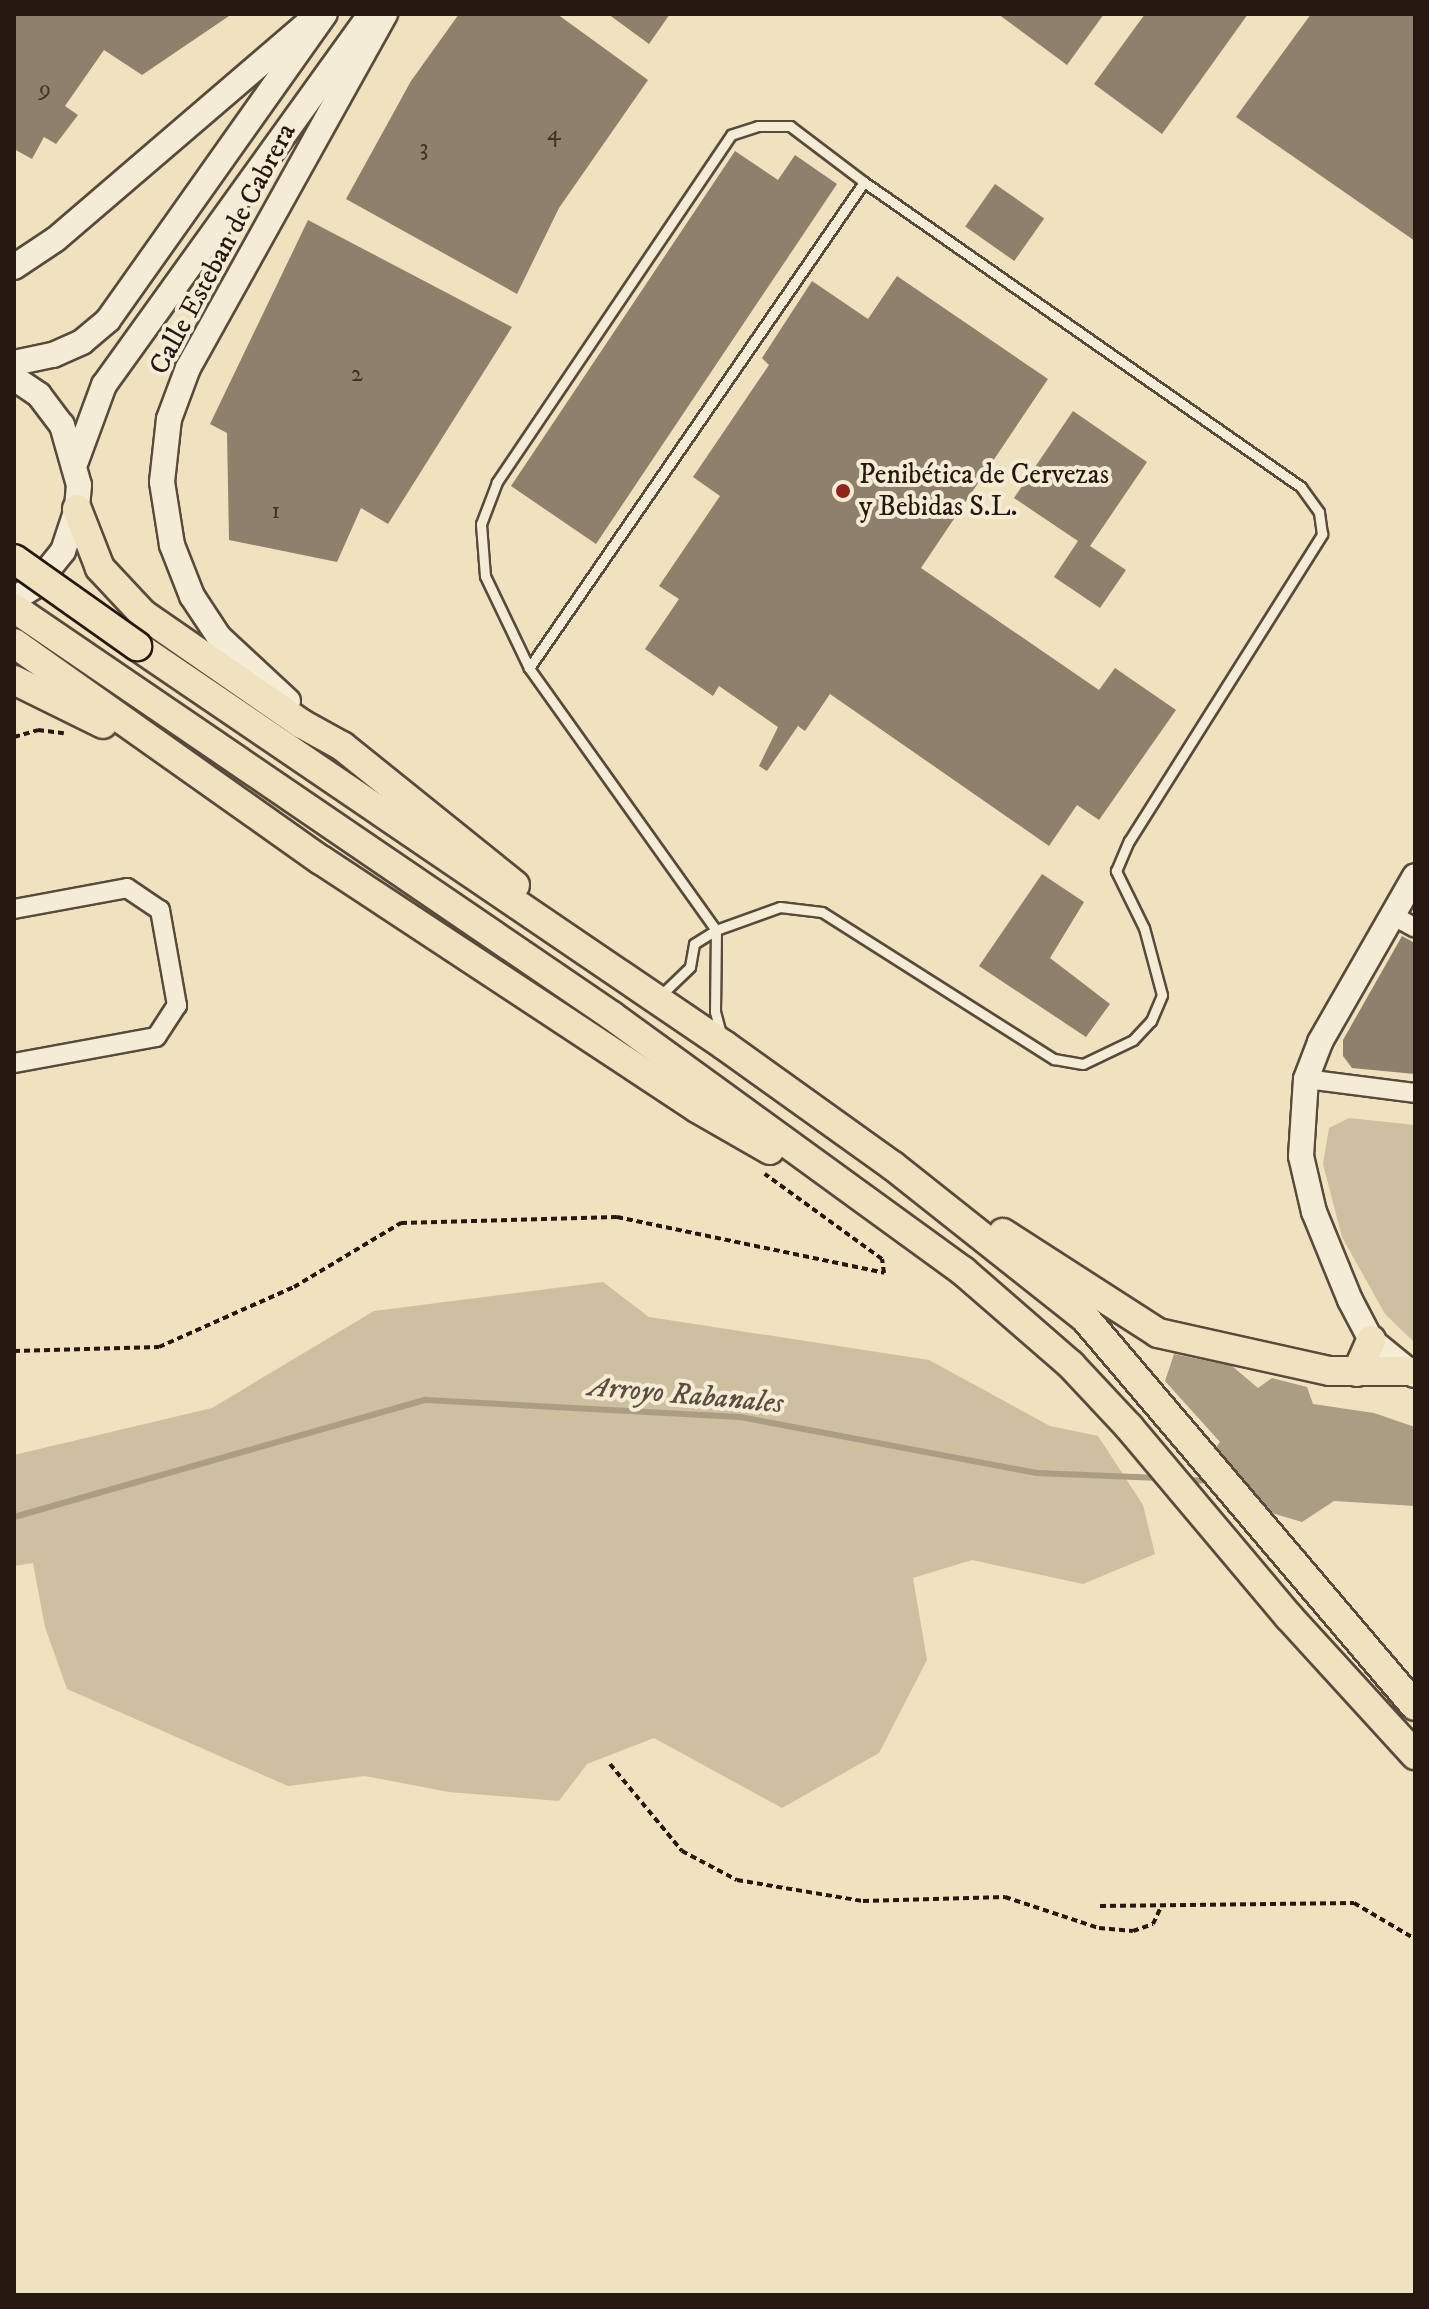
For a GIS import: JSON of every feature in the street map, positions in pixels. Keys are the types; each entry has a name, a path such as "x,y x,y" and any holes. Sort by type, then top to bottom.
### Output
{"main road":[{"path":"77,509 100,568 143,614 302,724 342,746 655,999"},
{"path":"14,559 724,1045 893,1166 1085,1318 1239,1503 1415,1706"},
{"path":"14,608 612,1016 963,1271 1071,1365 1129,1427 1415,1755"},
{"path":"14,643 321,860 697,1108 963,1271"},
{"path":"14,680 91,716 244,817 321,860"},
{"path":"893,1166 1158,1333 1357,1372 1412,1370"},
{"path":"1357,1372 1371,1340"}],"street":[{"path":"14,267 56,239 319,14"},
{"name":"Calle Esteban de Cabrera","path":"14,363 53,355 82,342 108,320 325,14"},
{"name":"Calle Esteban de Cabrera","path":"76,461 104,385 371,14"},
{"name":"Calle Esteban de Cabrera","path":"342,746 219,637 192,596 172,545 162,482 169,419 188,368 385,14"},
{"path":"14,378 39,395 62,425 76,461 77,509 63,551 35,586 14,599"},
{"path":"1412,1370 1371,1340 1350,1300 1319,1225 1301,1156 1306,1079 1337,1005 1415,876"},
{"path":"14,909 127,888 160,910 177,1005 156,1037 14,1063"},
{"path":"1392,915 1415,928"},
{"path":"1306,1079 1415,1093"},
{"path":"1350,1300 1412,1370"}],"lane":[{"path":"655,999 677,985 690,967 694,944 716,930 780,907 822,912 1054,1059 1083,1064 1133,1040 1151,1021 1162,995 1144,928 1116,871 1129,841 1322,534 1319,512 1301,487 864,182 790,126 758,126 731,135 492,496 481,524 485,576 529,668 716,930 715,1012 724,1045"},
{"path":"529,668 864,182"}],"path":[{"path":"14,1351 159,1347 294,1287 401,1223 617,1217 884,1273 882,1259 753,1165"},
{"path":"610,1764 682,1851 737,1880 863,1901 979,1894 1005,1897 1099,1928 1133,1931 1153,1924 1162,1905"},
{"path":"1100,1906 1354,1903 1415,1939"}],"shaded area":[{"path":"1349,1118 1415,1125 1415,1343 1385,1314 1342,1237 1323,1164 1329,1128"},
{"path":"603,1282 649,1317 929,1360 1050,1426 1098,1436 1143,1505 1155,1554 1083,1584 972,1560 913,1578 927,1660 879,1753 782,1808 654,1738 587,1764 559,1801 449,1792 365,1776 288,1786 67,1689 45,1627 33,1563 14,1566 14,1455 212,1408 374,1311"},
{"path":"1174,1354 1232,1366 1258,1388 1272,1378 1307,1387 1313,1404 1374,1413 1415,1427 1415,1506 1334,1501 1302,1522 1265,1511 1213,1451 1220,1442 1165,1381"}],"building":[{"path":"14,14 232,14 142,75 104,50 65,106 78,115 56,144 44,137 32,159 14,149"},
{"path":"459,14 557,14 648,80 559,208 517,294 346,199 411,81"},
{"path":"608,14 670,14 649,44"},
{"path":"998,14 1104,14 1067,65"},
{"path":"1145,14 1248,14 1162,134 1094,84"},
{"path":"1311,14 1415,14 1415,241 1236,117"},
{"path":"735,151 778,180 795,155 837,184 596,544 511,486"},
{"path":"995,184 1044,218 1014,261 965,227"},
{"path":"308,220 512,327 388,524 361,508 337,562 229,540 227,433 210,424"},
{"name":"Penibética de Cervezas y Bebidas S.L.","path":"897,276 1048,379 921,568 1099,690 1115,668 1176,710 1099,820 1077,805 1049,846 830,694 805,731 798,726 767,771 759,766 778,727 719,686 713,696 645,649 679,599 659,586 720,496 693,477 769,365 762,358 812,281 868,319"},
{"path":"1073,411 1147,462 1090,546 1126,570 1100,608 1054,577 1078,541 1014,498"},
{"path":"1042,874 1084,902 1050,958 1110,1004 1086,1037 979,966"},
{"path":"1402,936 1415,943 1415,1074 1352,1068 1343,1056 1343,1040"}],"waterway":[{"name":"Arroyo Rabanales","path":"14,1517 426,1400 740,1417 1037,1473 1160,1478"},
{"name":"Arroyo Rabanales","path":"1187,1480 1212,1481"}],"place":[{"name":"Penibética de Cervezas y Bebidas S.L.","path":"843,491"}]}
